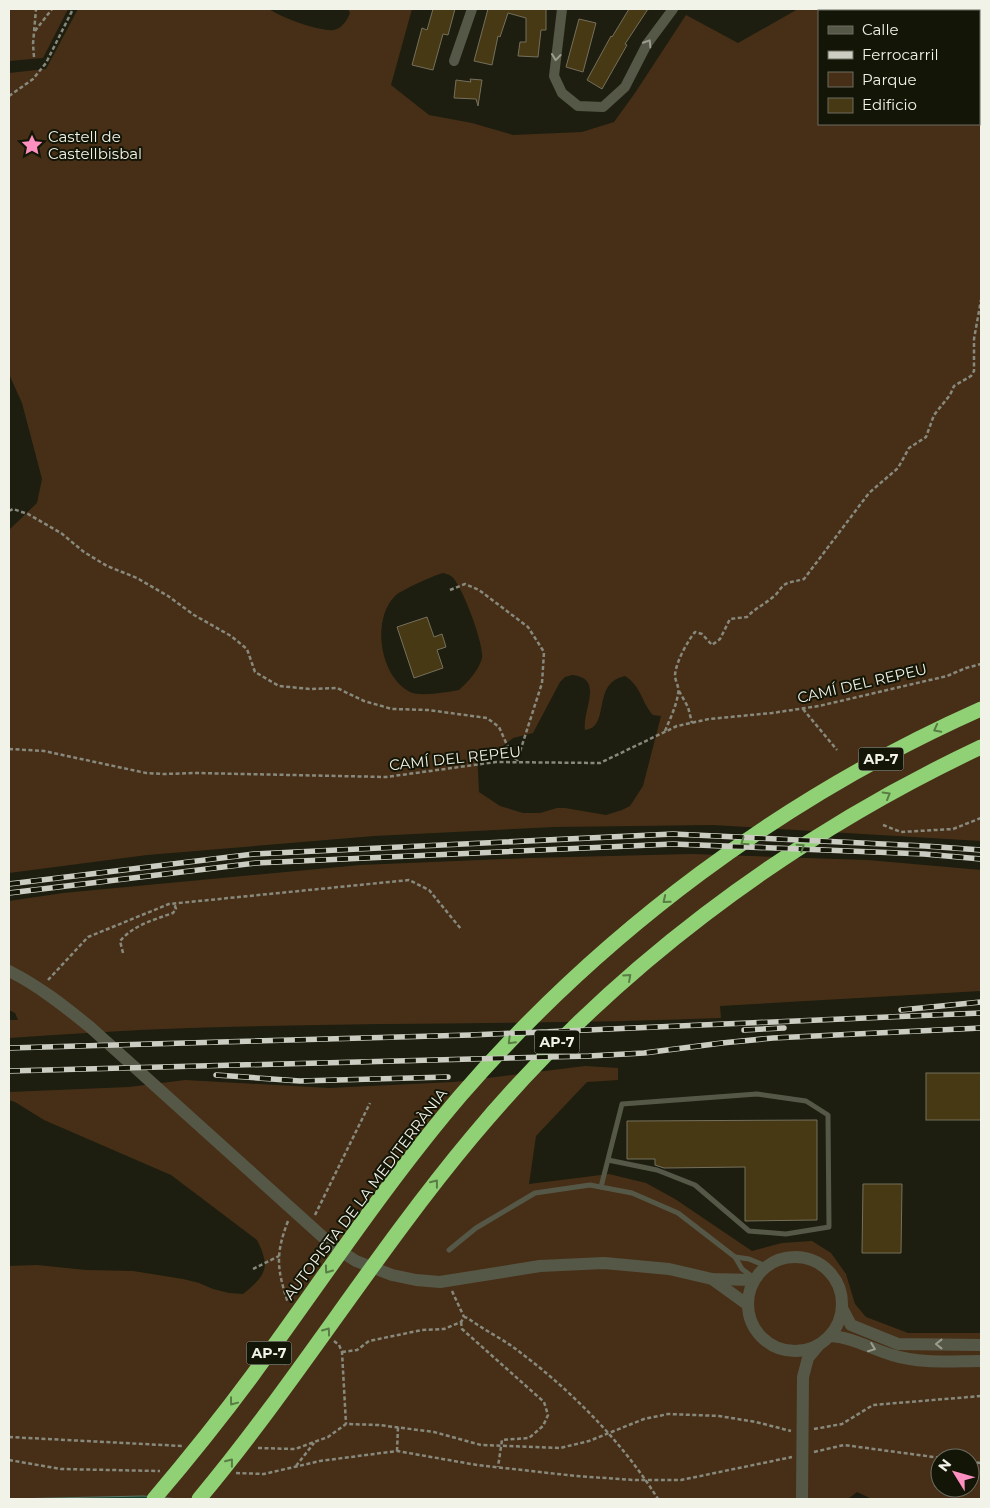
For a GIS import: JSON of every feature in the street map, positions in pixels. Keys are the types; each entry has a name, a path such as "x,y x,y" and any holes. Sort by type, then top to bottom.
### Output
{"highway":[{"name":"AUTOPISTA DE LA MEDITERRÀNIA","path":"154,1499 202,1442 251,1378 414,1152 460,1096 498,1054 546,1007 631,929 705,870 784,815 889,754 981,709"},
{"name":"AP-7","path":"199,1499 230,1462 283,1392 405,1222 472,1136 566,1033 678,934 760,873 844,820 981,747"},
{"path":"947,764 981,754"}],"street":[{"path":"454,61 472,9"},
{"path":"562,9 554,76 562,93 578,106 603,107 625,87 647,44 673,9"},
{"path":"9,970 40,988 90,1027 310,1226 342,1252 372,1268 416,1280 447,1281 540,1266 604,1263 669,1269 712,1280 755,1279"},
{"path":"802,1499 803,1377 808,1358 825,1339 840,1318 842,1299 832,1274 818,1263 809,1259 783,1258 766,1266 750,1288 748,1305 752,1324 763,1339 780,1349 789,1351 806,1350 825,1339 840,1336 892,1355 915,1361 981,1361"},
{"path":"712,1280 748,1305"},
{"path":"842,1308 851,1325 898,1344 981,1345"},
{"path":"789,1351 803,1377"},
{"path":"963,1361 968,1353 981,1352"}],"lane":[{"path":"601,1187 622,1104 757,1094 806,1101 828,1115 829,1227 786,1234 749,1231 695,1185 657,1170 608,1160"},
{"path":"449,1250 476,1228 535,1193 590,1185 632,1193 678,1213 735,1257 742,1269 755,1279"},
{"path":"735,1257 766,1266"}],"path":[{"path":"34,57 33,44 36,9"},
{"path":"35,31 52,9"},
{"path":"9,96 33,79 46,63 73,9"},
{"path":"692,723 688,707 679,691 675,675 689,640 695,632 702,634 712,645 720,639 730,619 747,617 753,610 776,596 781,587 787,583 804,579 869,493 898,468 909,448 926,437 934,415 950,395 954,386 971,376 974,371 974,339 981,300"},
{"path":"9,511 13,509 28,514 61,533 84,552 106,566 137,578 168,596 194,615 231,636 247,649 255,672 279,686 337,688 364,701 392,709 428,710 487,718 500,727 507,745 518,761"},
{"path":"450,590 465,584 479,590 528,627 544,652 542,683 518,761"},
{"name":"CAMÍ DEL REPEU","path":"9,749 44,752 138,772 164,774 386,777 496,762 584,764 600,762 665,731 692,723 709,719 803,709 947,676 981,664"},
{"path":"665,731 674,711 679,691"},
{"path":"803,709 837,750"},
{"path":"883,825 902,832 953,829 981,818"},
{"path":"40,988 88,937 174,903 409,880 429,890 461,929"},
{"path":"123,953 120,941 131,929 173,913 176,909 174,903"},
{"path":"310,1226 370,1103"},
{"path":"289,1305 278,1263 278,1256 280,1242 289,1219 294,1212"},
{"path":"253,1269 278,1256"},
{"path":"447,1281 464,1317 526,1358 552,1378 589,1413 622,1450 658,1499"},
{"path":"464,1317 462,1329 544,1402 548,1415 543,1426 529,1438 502,1440 498,1467"},
{"path":"342,1352 357,1350 369,1341 422,1330 444,1329 462,1322"},
{"path":"332,1339 339,1345 342,1352 346,1424"},
{"path":"806,1430 842,1424 873,1405 981,1396"},
{"path":"250,1448 295,1449 328,1437 346,1424 379,1425 434,1432 481,1445 560,1448 589,1442 644,1419 668,1414 719,1416 756,1422 789,1432 797,1431"},
{"path":"398,1427 398,1451"},
{"path":"9,1437 187,1446"},
{"path":"295,1467 314,1442"},
{"path":"808,1454 844,1445 930,1457"},
{"path":"235,1473 264,1474 364,1454 398,1451 477,1465 634,1480 681,1480 799,1456"},
{"path":"9,1460 61,1469 167,1472"}],"green space":[{"path":"9,9 68,9 43,58 9,61"},
{"path":"78,9 269,9 300,23 319,29 334,30 342,26 346,21 350,13 348,9 412,9 391,85 429,115 472,123 513,135 582,132 614,122 686,15 738,43 798,9 981,9 981,841 713,825 554,827 374,836 147,855 9,873 9,530 37,503 42,479 22,403 9,374 9,73 46,69","holes":["443,573 451,576 466,601 480,641 482,651 481,662 469,680 459,690 434,694 410,692 400,685 386,661 382,647 383,619 388,606 398,593","572,675 582,677 588,682 590,688 585,730 597,722 605,692 609,685 616,679 625,676 635,685 653,715 661,716 643,786 630,806 606,815 565,808 557,808 540,813 523,813 500,806 479,792 477,753 495,752 513,738 533,733 560,682 565,677"]},
{"path":"691,854 868,860 981,870 981,991 720,1006 721,1018 588,1022 256,1026 9,1038 9,1020 18,1020 15,1013 9,1010 9,901 63,893 360,865"},
{"path":"585,1066 618,1068 618,1080 587,1082 536,1136 529,1184 609,1174 646,1183 675,1199 752,1251 782,1243 812,1241 831,1253 846,1274 855,1304 866,1317 908,1333 981,1333 981,1499 872,1499 857,1492 848,1499 180,1499 143,1496 9,1499 9,1266 37,1265 86,1270 133,1271 183,1279 229,1293 243,1294 261,1276 265,1264 257,1240 171,1175 44,1120 9,1100 9,1092 129,1087 185,1080 329,1088 454,1082"}],"shaded area":[{"path":"143,1496 180,1499 9,1499"}],"building":[{"path":"433,9 455,9 448,35 443,34 433,70 412,65 422,28 427,30"},
{"path":"488,9 546,9 546,30 541,30 538,57 518,56 520,42 526,42 526,18 508,13 500,37 498,36 492,65 474,61"},
{"path":"629,9 648,9 625,44 627,45 602,89 587,80 611,36"},
{"path":"579,19 596,23 583,72 566,67"},
{"path":"470,79 482,80 478,106 476,99 454,98 456,80 471,82"},
{"path":"427,617 434,637 442,634 446,647 437,650 443,668 414,678 397,627"},
{"path":"926,1073 981,1073 981,1120 926,1120"},
{"path":"817,1120 817,1220 745,1221 745,1167 664,1168 655,1165 655,1159 627,1159 627,1121"},
{"path":"863,1184 902,1184 901,1253 862,1253"}],"railway":[{"path":"9,884 254,854 673,834 981,850"},
{"path":"9,893 256,863 673,844 924,854 981,859"},
{"path":"901,1010 981,1002"},
{"path":"9,1048 471,1035 981,1013"},
{"path":"744,1030 784,1028"},
{"path":"9,1071 589,1056 644,1053 773,1038 981,1028"},
{"path":"216,1075 300,1081 448,1077"}],"place":[{"name":"Castell de Castellbisbal","path":"32,145"}]}
